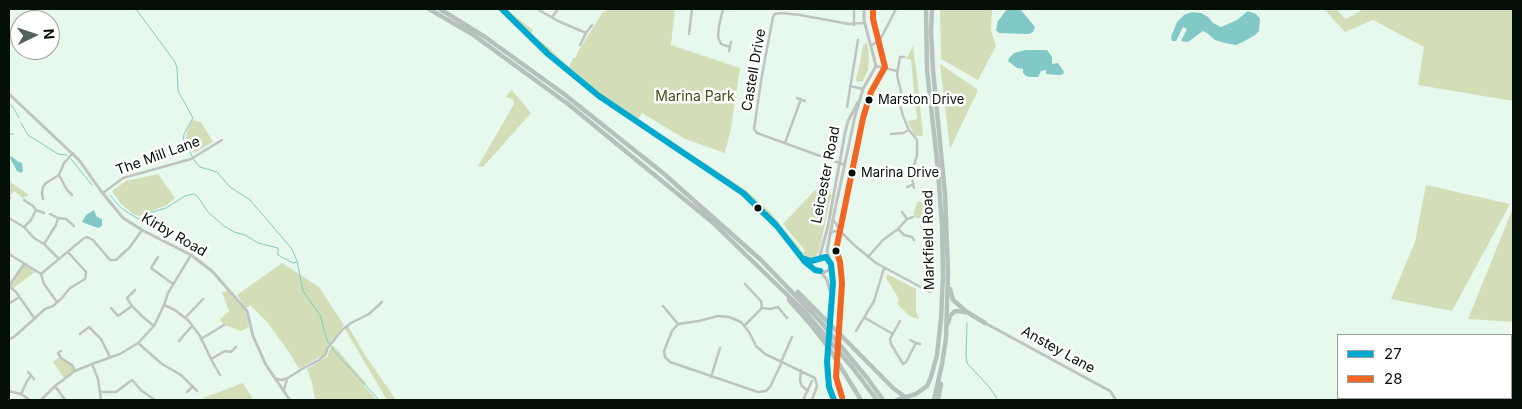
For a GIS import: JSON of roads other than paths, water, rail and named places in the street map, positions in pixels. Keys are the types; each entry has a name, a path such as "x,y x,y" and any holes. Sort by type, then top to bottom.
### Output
{"highway":[{"path":"429,9 472,34 568,104 712,222 820,328 877,400"},
{"path":"440,9 485,37 564,94 663,174 792,286 892,388 906,398 916,400"},
{"name":"Markfield Road","path":"906,398 922,391 927,386 931,377 937,355 941,319 943,276 940,197 928,70 926,9"},
{"name":"Markfield Road","path":"932,9 933,70 945,194 948,273 946,336 934,400"},
{"path":"761,260 820,320 883,400"},
{"path":"948,273 952,300 985,323"},
{"path":"778,285 829,348 861,400"},
{"path":"938,400 945,363 946,336 950,316 956,311 967,312"},
{"path":"898,400 906,398"}],"street":[{"path":"502,9 548,54 599,96 751,199 776,224 810,266 820,271 828,271 831,266"},
{"path":"537,9 564,24 586,33"},
{"path":"552,17 558,9"},
{"path":"689,34 692,9"},
{"path":"730,47 721,44 718,37 720,20 724,9 731,9"},
{"path":"854,9 854,25 864,23"},
{"path":"864,9 864,23 876,66 897,71"},
{"path":"871,46 881,38 896,9"},
{"name":"Castell Drive","path":"754,129 762,75 775,14 800,15 854,25"},
{"path":"580,45 592,25"},
{"path":"847,107 858,40"},
{"path":"729,51 731,42"},
{"path":"901,56 897,71 901,92 900,105 910,130 917,140 918,150 912,178 914,188"},
{"name":"Leicester Road","path":"818,259 827,233 848,121 853,115 870,74 876,66"},
{"path":"850,86 863,90"},
{"name":"Kirby Road","path":"9,94 79,160 102,193 123,218 191,255 212,271 247,311 253,336 268,367 290,400"},
{"path":"797,98 805,101"},
{"path":"785,143 801,99"},
{"path":"881,99 900,105"},
{"name":"Leicester Road","path":"829,259 827,251 830,233 845,165 853,115"},
{"path":"848,121 853,123"},
{"path":"750,130 754,129 757,133 845,165"},
{"path":"891,134 910,130"},
{"name":"The Mill Lane","path":"102,193 123,178 191,158 222,140"},
{"path":"43,200 43,187 46,183 60,175 64,163 72,153"},
{"path":"60,175 67,190 72,195"},
{"path":"907,187 912,184"},
{"path":"24,200 36,210 44,213"},
{"path":"24,227 31,220 36,210"},
{"path":"902,212 907,219"},
{"path":"50,214 66,220 74,226"},
{"path":"868,257 883,240 898,229 907,219 914,217"},
{"path":"9,218 24,227 59,259"},
{"path":"44,244 56,225 58,218"},
{"path":"833,219 842,233 868,257 884,268 930,292"},
{"path":"898,229 904,235 913,237"},
{"path":"41,274 83,240 90,237 110,260 116,260 130,248 142,230"},
{"path":"830,233 838,231 842,233"},
{"path":"9,339 14,337 42,311 53,306 70,288 85,279 86,272 68,252"},
{"path":"9,254 41,274 44,284 57,302"},
{"path":"41,400 55,386 75,372 120,354 138,343 154,326 173,284 191,255"},
{"path":"158,257 151,268 173,284"},
{"path":"802,258 811,261 823,257 829,259 831,266 833,283 827,362 829,387 834,400"},
{"path":"818,259 816,266 827,280 831,294"},
{"path":"24,264 9,286 35,319"},
{"path":"856,331 874,301 884,268"},
{"path":"745,284 761,301 762,308"},
{"path":"135,290 127,298 142,317 154,326"},
{"path":"9,304 19,297"},
{"path":"185,318 203,299"},
{"path":"276,379 288,378 326,354 327,348 346,326 369,314 382,302"},
{"path":"164,305 175,310 192,326 220,375"},
{"path":"111,308 118,316 132,306"},
{"path":"663,306 678,324"},
{"path":"744,326 762,308 778,307 787,318"},
{"path":"792,337 781,362 770,387 766,391 758,392 670,362 665,357 664,351 672,331 678,324 718,316 729,317 741,322 756,346 765,354 781,362 814,376 817,380 817,386 812,400"},
{"path":"865,318 893,334"},
{"path":"900,321 890,339 902,364 906,362 916,343"},
{"name":"Anstey Lane","path":"985,323 1110,391 1116,400"},
{"path":"201,339 224,325"},
{"path":"179,341 192,326"},
{"path":"80,334 89,327 101,339 110,357"},
{"path":"910,340 920,344"},
{"path":"138,343 162,364 181,375 197,391"},
{"path":"211,359 225,351 231,352 236,347"},
{"path":"712,377 720,348"},
{"path":"61,351 58,353 61,358 72,366 75,372"},
{"path":"92,364 98,379 101,400"},
{"path":"801,370 800,381 802,386 808,391"},
{"path":"28,372 34,379"},
{"path":"21,394 31,376"},
{"path":"284,390 288,378"},
{"path":"100,392 116,392 132,380 142,391 155,400"},
{"path":"803,400 812,381"},
{"path":"55,386 65,400"},
{"path":"188,392 194,386"},
{"path":"9,391 21,394 30,400"}],"water":[{"path":"1007,9 1020,9 1035,27 1033,32 1029,34 999,33 996,30 998,21"},
{"path":"1248,11 1256,14 1260,19 1259,31 1236,45 1215,40 1203,31 1188,42 1181,41 1187,29 1183,27 1176,41 1172,41 1171,37 1177,22 1184,15 1192,12 1201,13 1221,27 1237,20"},
{"path":"1026,50 1047,50 1052,57 1052,64 1058,63 1064,72 1063,74 1046,74 1046,70 1041,71 1038,77 1026,76 1023,73 1023,69 1017,68 1008,61 1014,53"},
{"path":"11,156 22,163 23,171 21,173 17,171 10,158"},
{"path":"94,210 97,217 102,219 102,226 98,228 82,222 86,215"}],"waterway":[{"path":"136,9 175,62 178,91 193,118 184,134 183,142 194,160 200,167 217,172 230,187 250,200 292,249 297,261 303,291 320,315 327,340 334,351 379,400"},
{"path":"9,104 13,107 19,118"},
{"path":"21,123 28,135 58,154 67,155"},
{"path":"71,159 92,185"},
{"path":"110,195 120,207 139,219 149,213 166,208 185,196 194,194 208,212 224,226 258,243 278,248 278,255 293,263 297,262"},
{"path":"967,323 967,363 990,388 998,400"}],"place":[{"name":"Marston Drive","path":"869,100"},
{"name":"Marina Drive","path":"852,173"}],"park label":[{"name":"Marina Park","path":"695,97"}]}
